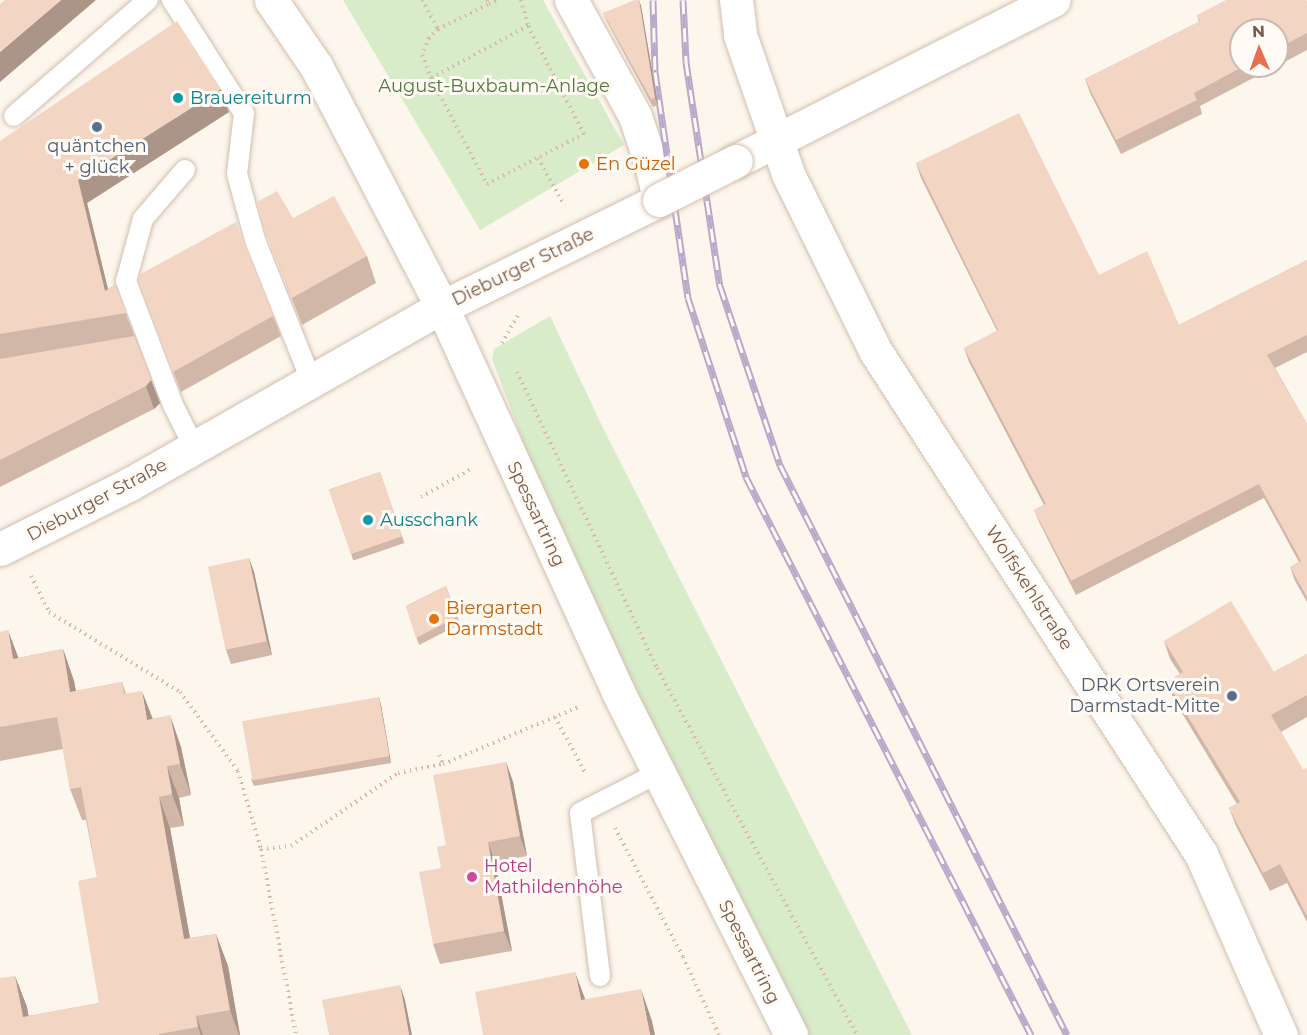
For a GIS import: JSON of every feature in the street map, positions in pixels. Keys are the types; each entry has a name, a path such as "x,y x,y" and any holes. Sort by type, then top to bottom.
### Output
{"main road":[{"name":"Spessartring","path":"272,0 316,66 442,307 658,773 791,1035"},
{"path":"571,0 635,116 651,164 658,200"},
{"name":"Wolfskehlstraße","path":"736,0 740,35 776,141 876,352 1201,854 1281,1035"},
{"name":"Dieburger Straße","path":"0,549 47,529 442,307 1054,0"}],"lane":[{"path":"14,117 148,0"},
{"path":"172,0 244,113 237,174 255,240 311,380"},
{"path":"185,170 143,219 126,281 150,345 194,447"},
{"path":"128,349 150,345"},
{"path":"600,975 580,813 658,773"}],"path":[{"path":"422,0 438,29"},
{"path":"498,0 488,2 438,29 429,38 422,55 430,78 487,184 584,134 528,26 521,0"},
{"path":"430,78 528,26"},
{"path":"538,158 566,208"},
{"path":"501,345 506,353"},
{"path":"511,362 657,668 857,1035"},
{"path":"421,497 474,467"},
{"path":"30,574 49,612 180,692 238,771 261,849 296,1035"},
{"path":"261,849 291,846 398,773 443,764 581,706"},
{"path":"555,717 683,957 719,1035"},
{"path":"439,755 443,764"}],"green space":[{"name":"August-Buxbaum-Anlage","path":"343,0 543,0 624,145 480,230"},
{"path":"550,316 603,428 912,1035 791,1035 618,692 492,359 494,349"}],"building":[{"path":"5,0 61,0 0,52 0,4"},
{"path":"639,0 655,98 651,99 603,13"},
{"path":"1226,0 1306,0 1307,33 1289,43 1289,18 1229,18 1229,74 1194,93 1197,100 1116,140 1085,79 1200,21 1197,15"},
{"path":"177,21 221,89 78,180 105,291 115,285 126,313 0,334 0,141"},
{"path":"1019,113 1099,275 1147,251 1179,325 1307,260 1307,335 1267,355 1307,424 1307,597 1290,567 1301,561 1259,484 1071,581 1034,510 1046,504 964,348 998,330 916,163"},
{"path":"277,191 293,218 334,196 367,256 292,298 255,203"},
{"path":"236,222 273,316 173,372 137,276"},
{"path":"134,336 151,380 146,386 0,460 0,359"},
{"name":"Ausschank","path":"380,472 402,536 351,554 329,490"},
{"path":"249,558 267,641 226,650 208,567"},
{"name":"Biergarten Darmstadt","path":"446,586 457,617 416,638 406,606"},
{"path":"1231,601 1274,672 1307,654 1307,695 1271,715 1303,770 1307,768 1307,916 1280,864 1263,873 1229,808 1240,802 1167,682 1183,672 1164,641"},
{"path":"8,630 13,659 63,649 70,692 122,682 124,694 142,691 147,720 170,715 180,764 167,766 172,794 159,797 184,939 216,934 230,1010 196,1016 198,1027 159,1035 0,1035 0,978 15,976 23,1017 99,1003 78,881 97,877 81,787 70,789 57,717 0,727 0,632"},
{"path":"379,697 389,756 253,780 242,721"},
{"name":"Hotel Mathildenhöhe","path":"506,762 520,836 488,842 504,931 433,944 419,872 441,868 437,847 446,845 433,775"},
{"path":"575,972 581,1000 641,989 650,1035 483,1035 475,992"},
{"path":"400,985 409,1035 329,1035 322,1000"}],"railway":[{"path":"653,0 655,72 688,298 746,477 1031,1035"},
{"path":"683,0 686,62 720,286 780,465 1067,1035"}],"place":[{"name":"Brauereiturm","path":"178,98"},
{"name":"quäntchen + glück","path":"97,127"},
{"name":"En Güzel","path":"584,164"},
{"name":"Ausschank","path":"368,520"},
{"name":"Biergarten Darmstadt","path":"434,619"},
{"name":"DRK Ortsverein Darmstadt-Mitte","path":"1232,696"},
{"name":"Hotel Mathildenhöhe","path":"472,877"}]}
